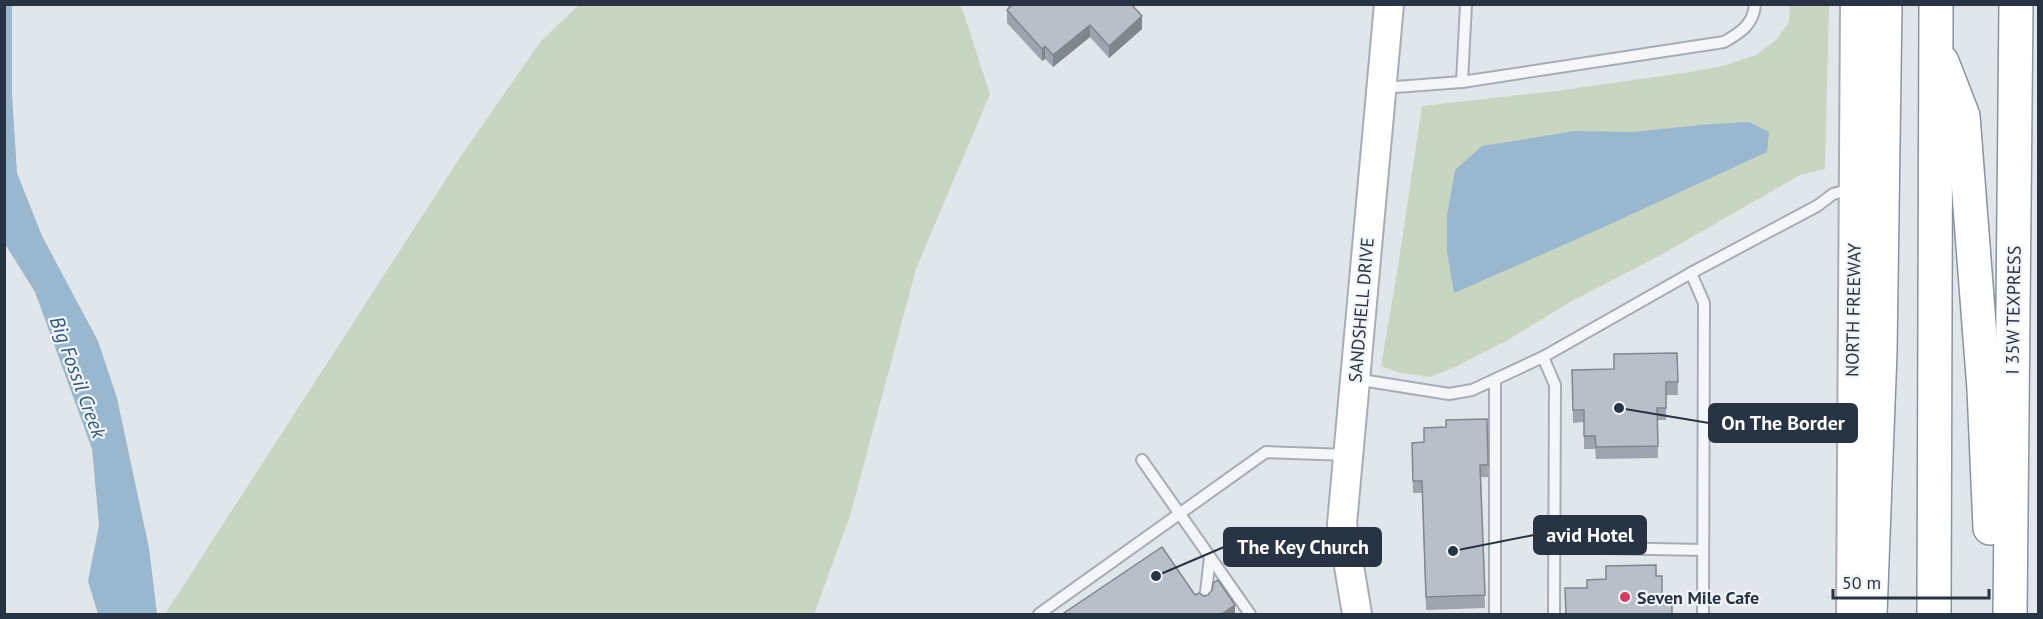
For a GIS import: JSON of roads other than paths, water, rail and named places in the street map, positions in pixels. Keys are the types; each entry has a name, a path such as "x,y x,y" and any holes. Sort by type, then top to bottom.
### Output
{"highway":[{"path":"1870,615 1880,352 1885,4"},
{"path":"1934,615 1936,4"},
{"name":"I 35W TEXPRESS","path":"2010,615 2016,4"},
{"path":"1935,41 1963,116 1984,389 1994,615"}],"street":[{"name":"SANDSHELL DRIVE","path":"1357,615 1342,525 1389,4"},
{"name":"NORTH FREEWAY","path":"1851,615 1855,4"}],"lane":[{"path":"1462,82 1466,4"},
{"path":"1382,88 1462,82 1724,42 1745,30 1755,4"},
{"path":"1355,379 1449,394 1472,390 1543,357 1817,206 1833,194 1855,188"},
{"path":"1692,273 1704,303 1703,615"},
{"path":"1543,357 1555,385 1554,615"},
{"path":"1495,380 1495,615"},
{"path":"1039,615 1266,452 1348,455"},
{"path":"1142,460 1250,615"},
{"path":"1554,547 1703,550"},
{"path":"1206,601 1210,557"}],"water":[{"name":"Big Fossil Creek","path":"4,5 12,5 12,94 17,173 42,236 98,341 117,398 149,548 157,614 98,614 88,581 99,525 92,449 35,292 5,244"},
{"path":"1749,122 1769,132 1767,152 1454,293 1447,252 1447,216 1455,170 1482,146 1575,131 1632,132"}],"place":[{"name":"On The Border","path":"1619,408"},
{"name":"avid Hotel","path":"1453,551"},
{"name":"The Key Church","path":"1156,576"},
{"name":"Seven Mile Cafe","path":"1625,597"}]}
